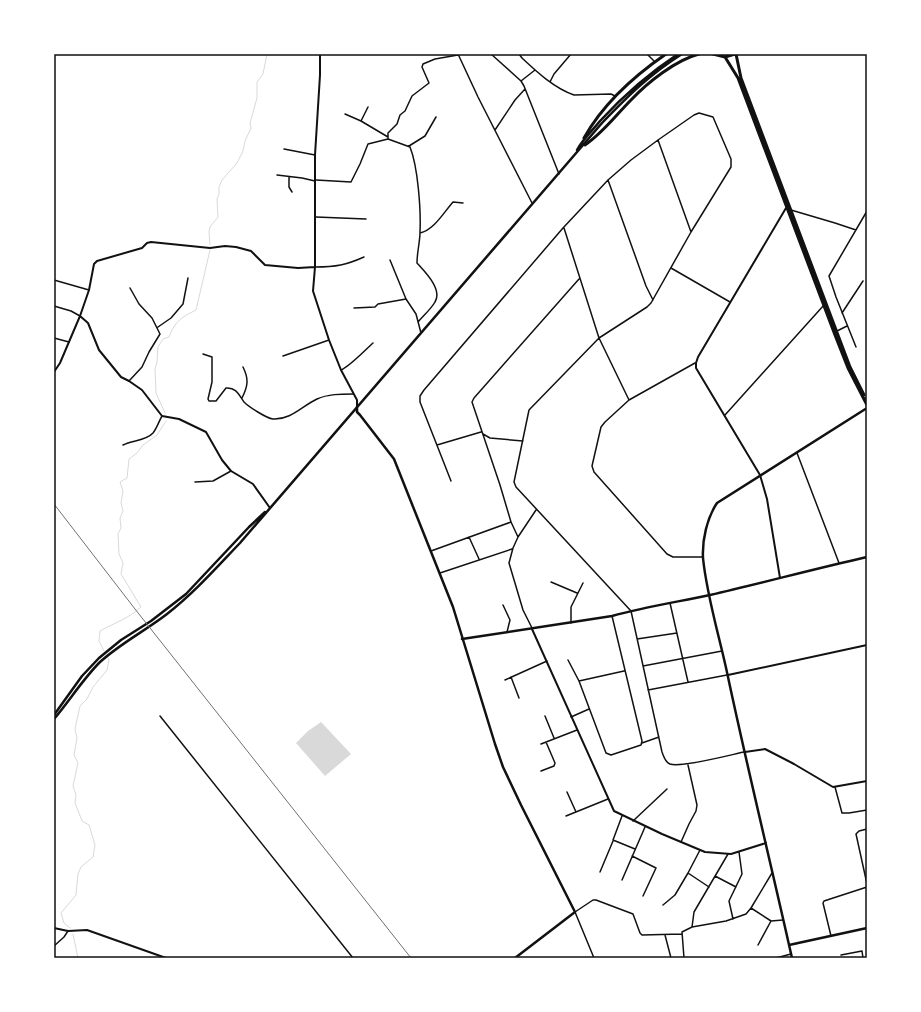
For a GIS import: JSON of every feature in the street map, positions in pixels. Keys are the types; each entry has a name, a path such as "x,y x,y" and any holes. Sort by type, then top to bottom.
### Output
{"highway":[{"path":"584,138 597,117 615,96 666,54"},
{"path":"585,145 607,126 632,98 662,73 691,57 700,54"},
{"path":"713,54 725,57 736,54 741,78 850,367 866,399"},
{"path":"725,57 738,78 845,361 867,406"}],"main road":[{"path":"54,715 82,676 99,658 121,640 152,622 186,594 257,519 270,508 576,153 585,145 601,123 644,78 678,54"},
{"path":"576,153 584,138 636,88 658,70 682,54"},
{"path":"792,956 744,752 710,595 703,557 705,536 712,511 717,503 867,406"},
{"path":"357,407 357,412 394,459 453,607 494,744 503,767 520,805 575,912 515,958"},
{"path":"462,639 612,616 710,595 867,557"},
{"path":"54,719 101,661 144,627"},
{"path":"789,945 867,928"}],"street":[{"path":"320,54 315,155 316,267 314,294 329,340 341,370 357,400 357,407"},
{"path":"388,138 388,133 397,124 400,115 405,111 412,96 429,83 422,67 423,64 435,59 459,54 495,130 533,204"},
{"path":"491,54 521,81 559,174"},
{"path":"519,54 535,70 557,87 574,94 611,94 615,96"},
{"path":"550,82 554,74 571,54"},
{"path":"647,54 655,62"},
{"path":"521,81 535,70"},
{"path":"495,130 515,100 525,89"},
{"path":"361,121 368,107"},
{"path":"451,481 420,402 420,396 435,376 564,228 608,180 658,140 694,115 699,113 713,117 731,159 731,167 691,232 653,300 647,307 599,338 529,410 514,484 536,510 631,611 664,760 673,765 688,764 765,749 835,787 867,781"},
{"path":"345,114 361,121 388,138 409,146 411,150 415,165 418,191 420,233 417,263 430,278 437,297 436,301 418,322"},
{"path":"409,146 425,136 436,117"},
{"path":"277,175 315,180 351,182 368,144 388,138"},
{"path":"658,140 691,232"},
{"path":"284,149 315,155"},
{"path":"289,176 289,187 292,192"},
{"path":"608,180 646,286 653,300"},
{"path":"420,233 431,227 445,213 452,202 463,203"},
{"path":"780,578 767,499 760,475 696,368 696,363 698,357 786,208"},
{"path":"791,210 841,224 856,230"},
{"path":"856,347 829,276 867,211"},
{"path":"316,217 366,219"},
{"path":"564,228 599,338 629,400"},
{"path":"54,372 60,363 80,316 89,290 94,264 97,261 142,248 149,242 210,248 225,246 236,247 251,251 265,265 298,268 340,266 364,257"},
{"path":"390,260 406,299 416,314 421,334"},
{"path":"671,268 731,302"},
{"path":"158,327 170,318 183,304 188,278"},
{"path":"518,537 511,522 472,402 580,279"},
{"path":"54,280 89,290"},
{"path":"842,313 863,281"},
{"path":"129,381 139,372 149,352 159,337 160,332 152,318 135,300 130,288"},
{"path":"354,308 375,307 378,304 406,299"},
{"path":"725,416 824,305"},
{"path":"54,306 80,316 88,323 99,350 117,373 142,390 162,416 179,419 205,431 222,460 231,471 253,484 270,508"},
{"path":"837,331 847,326"},
{"path":"54,338 69,342"},
{"path":"283,356 329,340"},
{"path":"341,370 348,367 373,343"},
{"path":"203,354 211,356 213,361 209,401 216,401 226,388 230,388 237,391 244,402 266,417 276,419 289,417 317,399 335,395 353,394"},
{"path":"696,363 629,400 605,422 601,427 592,469 667,554 673,557 703,557"},
{"path":"242,398 248,384 247,376 243,367"},
{"path":"123,445 133,440 146,438 153,433 162,416"},
{"path":"437,445 481,432"},
{"path":"481,432 490,438 523,441"},
{"path":"797,452 839,563"},
{"path":"195,482 213,481 231,471"},
{"path":"536,510 518,537 513,548 509,565 523,610 614,811 645,827 700,850 712,853 728,854 739,852 766,843"},
{"path":"431,551 511,522"},
{"path":"469,537 479,560"},
{"path":"440,573 513,548"},
{"path":"551,582 578,594"},
{"path":"571,623 571,607 583,583"},
{"path":"670,603 688,682"},
{"path":"503,605 510,620 506,632"},
{"path":"612,616 642,743"},
{"path":"637,639 677,633"},
{"path":"648,690 728,675 867,644"},
{"path":"643,666 722,651"},
{"path":"568,660 579,681 606,753 611,755 639,746 642,743 659,737"},
{"path":"505,680 547,661"},
{"path":"579,681 624,671"},
{"path":"511,677 519,698"},
{"path":"571,717 590,710"},
{"path":"160,716 353,958"},
{"path":"544,716 554,739"},
{"path":"541,744 577,730"},
{"path":"541,771 554,766 555,763 546,742"},
{"path":"681,842 688,824 696,811 697,805 688,764"},
{"path":"835,787 842,813 867,810"},
{"path":"633,821 667,789"},
{"path":"566,792 576,812"},
{"path":"566,816 608,799"},
{"path":"600,872 622,816"},
{"path":"622,880 645,827"},
{"path":"831,936 823,903 824,901 867,885 856,833 867,829"},
{"path":"613,840 635,849"},
{"path":"663,905 675,895 700,850"},
{"path":"733,919 729,901 742,873 739,852"},
{"path":"692,927 694,912 728,854"},
{"path":"632,856 656,868 643,896"},
{"path":"684,958 683,931 692,927 733,919 746,914 773,871"},
{"path":"688,874 709,886"},
{"path":"716,876 736,887"},
{"path":"594,958 575,912 593,900 633,914 641,934 682,934"},
{"path":"751,908 771,922 783,920"},
{"path":"758,945 771,922"},
{"path":"54,928 68,932 87,930 166,958"},
{"path":"54,946 68,932"},
{"path":"665,935 671,958"},
{"path":"841,955 862,951 864,958"},
{"path":"776,958 792,956"}],"shaded area":[{"path":"321,722 351,754 325,776 296,743 308,731"}],"waterway":[{"path":"210,245 210,227 218,217 217,199 219,187 222,180 237,163 243,151 245,141 251,128 250,123 257,98 257,82 263,74 267,54"},
{"path":"165,413 156,393 155,369 158,347 163,339 169,337 176,323 196,310 210,250"},
{"path":"104,651 99,641 100,631 126,618 141,607 121,574 123,563 119,554 118,534 121,528 120,518 123,511 121,503 123,491 120,482 127,478 129,459 137,453 143,445 157,435 166,421"},
{"path":"70,928 64,923 61,913 76,895 78,874 81,867 93,857 95,845 89,825 82,821 75,803 76,795 73,786 78,763 74,755 77,738 75,729 80,706 87,699 93,687 107,670 108,658"},
{"path":"73,934 78,958"}],"railway":[{"path":"54,504 135,609 411,958"}]}
